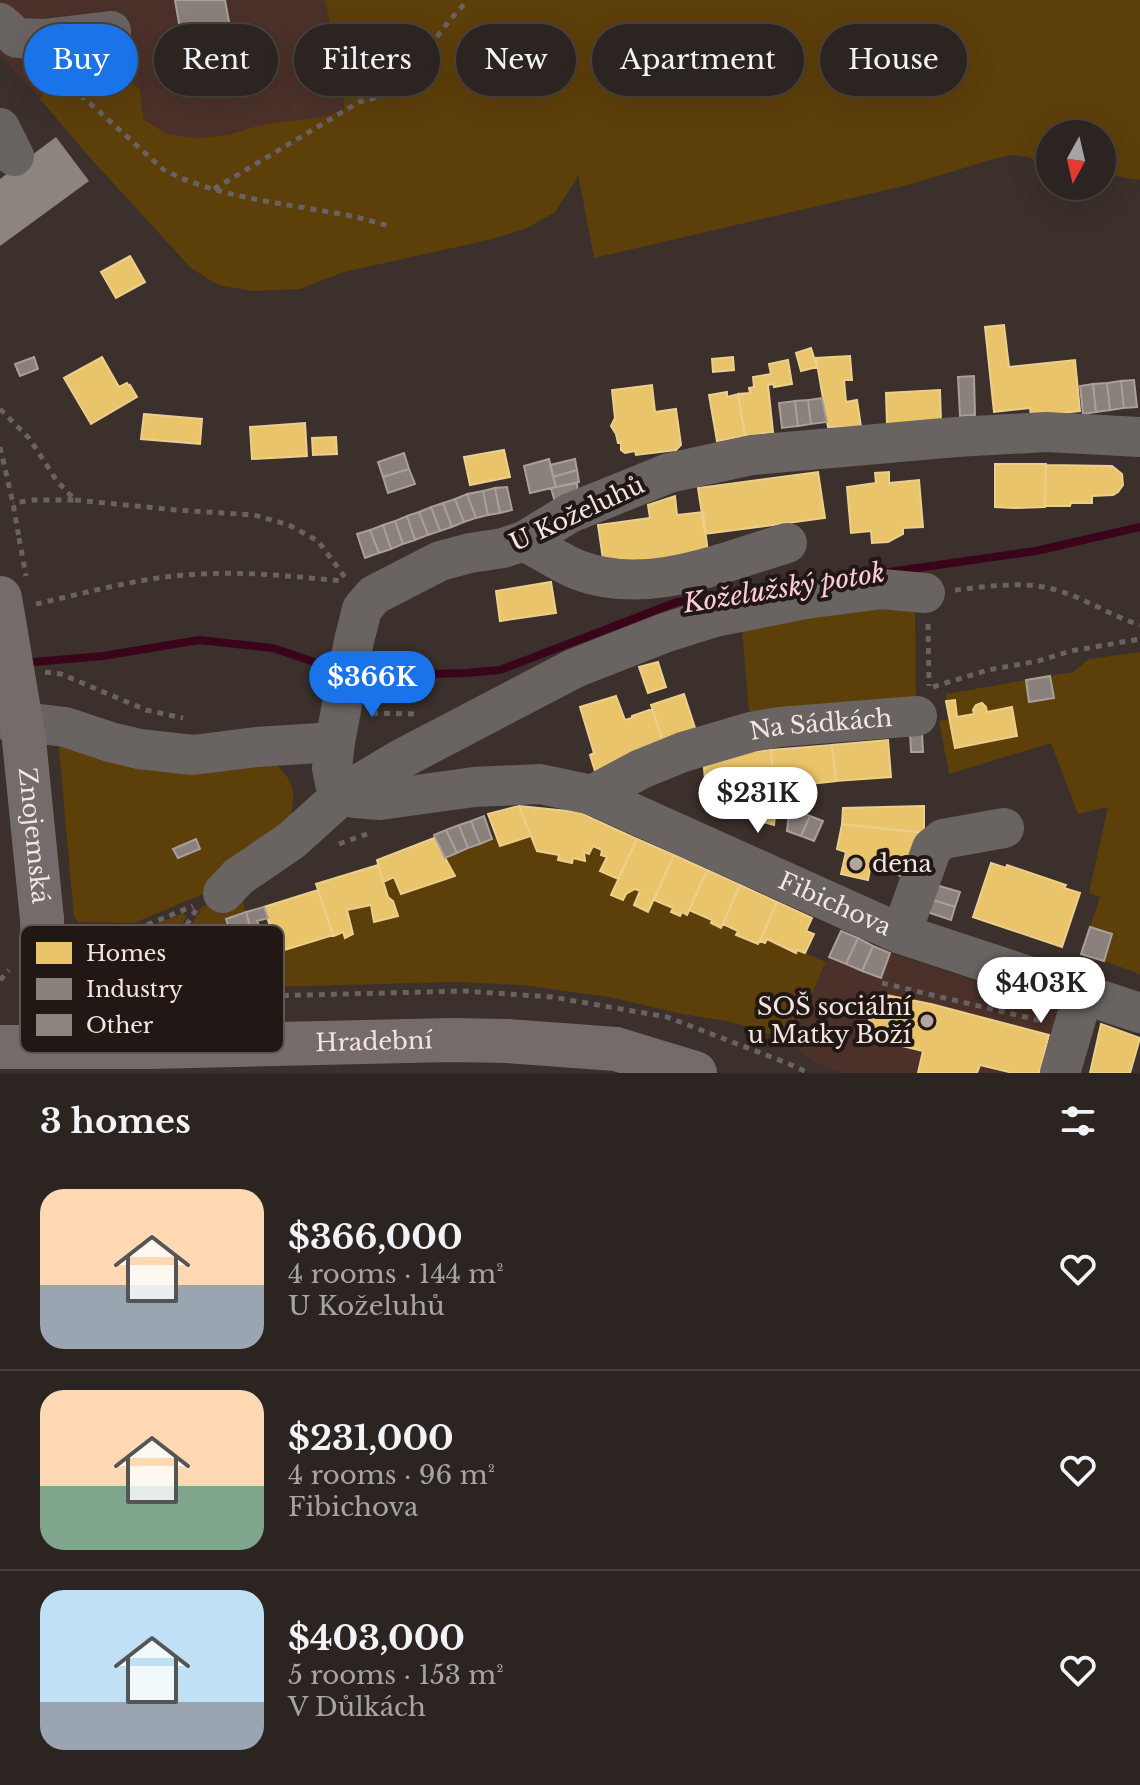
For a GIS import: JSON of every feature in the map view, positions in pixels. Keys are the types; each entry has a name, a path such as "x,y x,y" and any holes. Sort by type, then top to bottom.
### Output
{"main road":[{"name":"Znojemská","path":"14,602 11,658 57,925"},
{"name":"Hradební","path":"284,1044 507,1041 616,1049 695,1073"},
{"name":"Hradební","path":"0,1047 20,1053"},
{"name":"Hradební","path":"22,1053 47,1060 102,1053"}],"street":[{"name":"U Koželuhů","path":"344,793 335,783 332,768 362,609 374,595 440,561 524,541 570,513 669,473 752,455 1046,432 1140,437"},
{"path":"524,541 578,570 638,580 677,576 787,543"},
{"path":"223,893 238,877 292,840 344,793 401,759 561,675 667,632 715,617 806,599 882,589 925,593"},
{"name":"Na Sádkách","path":"592,795 641,769 683,752 751,732 923,702"},
{"path":"0,719 65,727 139,749 193,755 335,742"},
{"name":"Fibichova","path":"344,793 355,798 380,800 474,787 540,784 592,795 901,934 1140,1013"},
{"path":"901,934 932,848 943,839 1004,828"},
{"path":"1060,1073 1083,995"}],"path":[{"path":"213,190 359,102 394,93 468,0"},
{"path":"9,31 164,170 184,181 256,200 389,226"},
{"path":"0,409 29,438 57,481 75,500"},
{"path":"0,447 19,538"},
{"path":"13,503 75,500 254,515 289,525 318,541 348,581 203,573 14,602"},
{"path":"923,702 930,651 925,593 1008,585 1047,587 1140,625"},
{"path":"923,702 988,670 1140,639"},
{"path":"37,672 61,674 146,710 195,719"},
{"path":"146,925 201,902 187,925"},
{"path":"882,983 1044,1021"}],"shaded area":[{"path":"0,0 325,0 330,24 294,24 294,96 344,96 344,109 327,116 260,125 228,135 197,138 167,134 142,118 138,89 138,24 24,24 24,82 0,56"},
{"path":"325,0 1140,0 1140,180 1116,176 1116,120 1036,120 1036,160 1013,155 997,158 908,185 594,258 578,173 555,212 525,229 344,272 300,289 253,291 218,285 191,268 40,99 41,96 138,96 138,88 143,119 167,134 197,138 327,116 344,109 344,96 440,96 440,24 330,24"},
{"path":"863,602 915,612 916,706 750,722 741,618"},
{"path":"1140,652 1140,974 1104,961 1112,934 1090,927 1100,897 1089,893 1108,807 1078,814 1051,743 949,774 939,721 950,719 955,748 1017,736 1012,707 987,712 982,704 976,705 974,714 957,717 955,700 946,701 946,694 1026,680 1029,702 1053,699 1050,676 1073,672 1089,659"},
{"path":"58,737 272,762 285,774 292,787 290,819 220,866 225,885 134,923 78,922 74,917"},
{"path":"497,837 501,846 531,837 537,851 559,855 558,860 572,863 573,858 585,860 584,852 593,846 602,850 601,855 607,857 601,871 618,879 612,895 623,900 635,889 640,891 634,905 648,912 654,900 673,908 671,913 679,916 682,912 687,914 689,910 712,920 721,928 723,924 738,931 737,935 758,944 760,941 765,943 767,939 795,953 797,950 826,962 790,1043 726,1021 609,997 522,985 455,982 284,987 284,950 343,932 346,937 353,934 347,910 371,905 374,922 398,916 383,882 394,877 402,894 454,876 445,858"},
{"path":"239,891 246,912 226,919 228,925 191,925 201,908"},
{"path":"183,913 187,916 182,925 154,925"},
{"name":"SOŠ sociální u Matky Boží","path":"890,953 1057,1008 1041,1073 842,1073 815,1063 790,1043 829,957 880,978"}],"building: Homes":[{"path":"130,256 145,282 116,298 101,272"},
{"path":"1004,325 1009,367 1075,360 1080,411 1031,416 1030,408 994,412 985,327"},
{"path":"811,348 817,367 801,371 796,353"},
{"path":"850,356 852,380 844,380 846,402 857,400 861,427 828,427 816,358"},
{"path":"102,357 119,387 127,383 137,397 91,424 64,378"},
{"path":"733,357 734,370 713,372 712,359"},
{"path":"788,360 792,384 768,385 773,432 745,436 738,394 750,393 749,388 754,387 753,377 771,374 769,364"},
{"path":"652,385 655,412 676,409 681,445 676,450 636,455 635,451 625,453 611,426 615,418 612,390"},
{"path":"940,390 941,423 887,425 886,393"},
{"path":"727,392 727,397 738,394 745,436 717,441 709,395"},
{"path":"144,414 202,419 200,444 141,439"},
{"path":"305,423 307,456 252,459 250,427"},
{"path":"336,437 337,454 313,455 312,438"},
{"path":"504,450 510,477 470,485 464,457"},
{"path":"995,464 1046,464 1045,507 995,507"},
{"path":"1046,465 1112,466 1122,474 1123,485 1113,495 1092,496 1092,503 1045,506"},
{"path":"818,472 825,518 705,534 698,488"},
{"path":"889,472 889,483 919,480 923,527 903,528 903,534 888,542 872,543 871,531 851,533 847,487 876,483 875,473"},
{"path":"675,496 677,515 703,512 708,553 604,566 598,525 650,518 648,505"},
{"path":"551,582 556,613 500,621 496,591"},
{"path":"658,662 666,687 648,693 639,667"},
{"path":"684,694 699,740 666,751 651,705"},
{"path":"616,696 625,720 652,709 665,749 595,771 590,755 594,753 580,707"},
{"path":"955,700 957,717 974,714 976,705 982,703 987,712 1012,707 1017,736 955,748 946,701"},
{"path":"888,740 891,777 836,781 832,745"},
{"path":"832,745 836,781 774,788 771,750"},
{"path":"771,750 774,785 706,791 703,757"},
{"path":"720,796 777,800 774,825 715,809"},
{"path":"519,806 531,836 500,846 488,814"},
{"path":"519,806 578,812 637,839 618,879 600,871 607,857 601,855 602,850 593,846 589,854 584,852 585,861 573,858 572,863 558,860 559,855 537,851"},
{"path":"924,806 924,833 842,824 843,808"},
{"path":"842,824 924,833 907,877 870,869 868,880 841,874 846,852 837,849"},
{"path":"434,838 455,876 401,894 394,877 383,882 377,860"},
{"path":"637,839 674,855 648,912 634,905 640,891 635,889 623,900 611,895"},
{"path":"674,855 707,870 687,915 671,912 673,908 654,900"},
{"path":"991,863 1006,868 1007,865 1066,885 1064,888 1080,893 1062,947 973,917"},
{"path":"378,865 398,916 374,922 371,905 347,910 353,934 345,938 343,932 334,936 316,884"},
{"path":"707,870 740,885 721,928 711,923 712,920 689,910"},
{"path":"740,885 777,902 758,944 736,935 738,931 723,924"},
{"path":"318,890 333,935 284,950 284,925 270,925 264,907"},
{"path":"777,902 812,918 806,931 814,934 805,953 797,950 796,953 767,939 765,943 760,941"},
{"path":"876,993 1049,1035 1039,1073 1013,1073 980,1065 977,1073 918,1073 923,1051 865,1037"},
{"path":"1101,1024 1140,1038 1130,1073 1090,1073"}],"building: Industry":[{"path":"175,0 225,0 229,24 179,24"},
{"path":"34,357 38,369 20,376 15,364"},
{"path":"974,376 975,415 960,416 958,377"},
{"path":"1134,380 1137,407 1124,408 1121,381"},
{"path":"1121,381 1124,408 1110,410 1107,383"},
{"path":"1107,383 1110,410 1096,412 1093,384"},
{"path":"1093,384 1096,412 1083,414 1080,386"},
{"path":"822,398 827,422 811,424 808,400"},
{"path":"808,400 811,424 798,426 795,401"},
{"path":"795,401 798,426 782,428 779,403"},
{"path":"404,453 409,469 383,477 378,462"},
{"path":"549,459 556,487 530,493 524,466"},
{"path":"575,459 577,470 553,477 550,465"},
{"path":"409,469 415,484 388,493 383,477"},
{"path":"577,470 579,482 556,487 553,477"},
{"path":"577,483 578,495 555,502 551,488"},
{"path":"507,487 512,510 500,513 495,488"},
{"path":"495,488 500,513 488,515 483,491"},
{"path":"483,491 488,515 476,518 467,494"},
{"path":"467,494 476,518 464,522 455,499"},
{"path":"455,499 464,522 452,527 443,503"},
{"path":"443,503 452,527 440,531 431,507"},
{"path":"431,507 440,531 428,535 419,512"},
{"path":"419,512 428,535 415,540 407,516"},
{"path":"407,516 415,540 403,544 395,521"},
{"path":"395,521 403,544 391,549 383,525"},
{"path":"383,525 391,549 379,553 370,530"},
{"path":"370,530 379,553 365,558 357,534"},
{"path":"1050,676 1054,698 1029,702 1026,680"},
{"path":"910,732 922,732 923,752 911,752"},
{"path":"789,812 810,816 801,836 787,831"},
{"path":"484,816 492,839 480,844 471,821"},
{"path":"810,816 823,821 814,841 801,836"},
{"path":"471,821 480,844 468,848 459,825"},
{"path":"459,825 468,848 457,853 446,830"},
{"path":"446,830 457,853 445,858 434,835"},
{"path":"196,839 200,849 178,858 173,849"},
{"path":"929,883 960,892 955,907 930,899"},
{"path":"930,899 955,907 951,920 930,913"},
{"path":"264,907 268,918 257,921 259,925 250,925 246,912"},
{"path":"246,912 250,925 228,925 226,919"},
{"path":"1090,927 1112,934 1104,961 1081,954"},
{"path":"841,931 858,938 846,964 829,957"},
{"path":"858,938 873,946 862,971 846,964"},
{"path":"873,946 890,953 881,978 862,971"}],"building: Other":[{"path":"56,137 89,181 0,246 0,179"}],"waterway":[{"name":"Koželužský potok","path":"889,572 1036,551 1140,527"},
{"name":"Koželužský potok","path":"388,675 500,670 677,602 721,596"},
{"name":"Koželužský potok","path":"22,663 103,656 199,640 273,648 317,663"}],"place":[{"name":"dena","path":"856,864"},
{"name":"SOŠ sociální u Matky Boží","path":"927,1021"}]}
